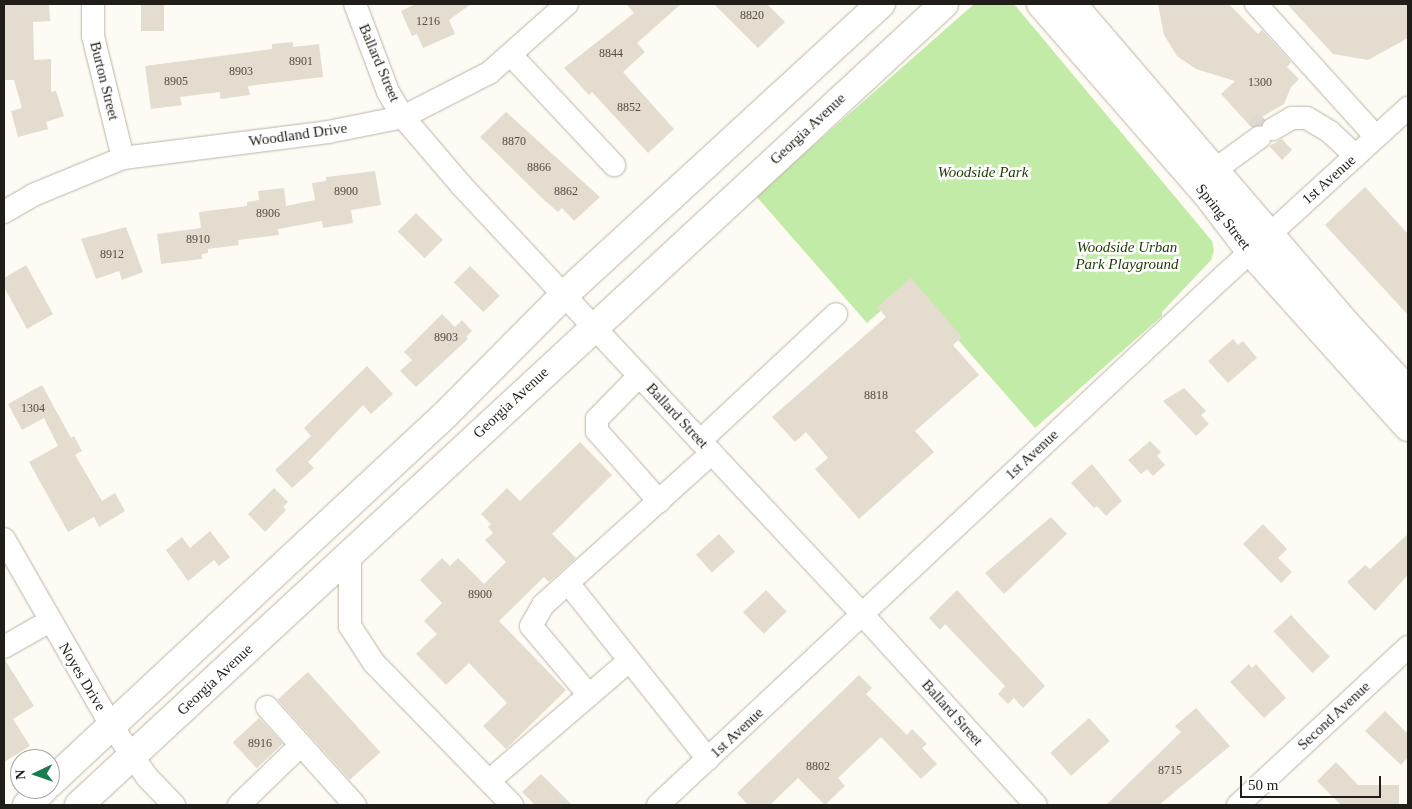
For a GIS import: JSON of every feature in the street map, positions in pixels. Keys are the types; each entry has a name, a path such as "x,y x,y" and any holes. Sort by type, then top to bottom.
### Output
{"main road":[{"path":"60,774 446,414 563,296 881,4"},
{"name":"Georgia Avenue","path":"80,805 350,555 593,326 944,4"},
{"name":"Spring Street","path":"1041,4 1206,193 1404,381"},
{"name":"Spring Street","path":"1072,4 1216,169 1260,243 1408,427"}],"street":[{"name":"Burton Street","path":"93,4 93,36 123,158"},
{"name":"Ballard Street","path":"355,4 388,92 403,117 461,186 862,614 1036,805"},
{"name":"Woodland Drive","path":"4,212 33,195 123,158 328,132 403,117 489,73 567,4"},
{"path":"1256,4 1376,137"},
{"path":"511,54 614,165"},
{"name":"1st Avenue","path":"658,805 1260,243 1408,108"},
{"path":"1216,169 1264,134 1300,118 1330,132 1356,156"},
{"path":"589,695 531,626 543,605 659,501 706,447 836,314"},
{"path":"640,376 597,419 597,431 659,501"},
{"name":"Noyes Drive","path":"4,539 111,725 147,777 174,805"},
{"path":"350,555 350,626 374,663 490,780 512,805"},
{"path":"568,583 708,759"},
{"path":"4,647 50,621"},
{"name":"Second Avenue","path":"1238,805 1408,647"},
{"path":"490,780 629,661"},
{"path":"267,707 355,805"},
{"path":"239,805 301,745"}],"green space":[{"name":"Woodside Park","path":"974,4 1014,4 1212,241 1214,250 1211,260 1162,312 1162,316 1035,428 910,285 867,323 756,196"}],"building":[{"path":"4,4 49,4 50,21 33,22 34,60 51,59 51,92 56,91 64,116 46,122 48,129 18,137 11,111 22,108 14,80 5,80"},
{"path":"141,4 164,4 164,31 141,31"},
{"path":"416,4 471,4 449,20 455,34 423,48 417,34 412,36 401,11"},
{"path":"626,4 681,4 637,43 645,52 623,72 674,129 648,153 592,92 589,95 564,68 634,13"},
{"path":"714,4 767,4 785,22 758,48"},
{"path":"1158,4 1229,4 1258,34 1262,30 1291,62 1287,67 1299,79 1291,87 1284,104 1262,117 1265,119 1261,124 1251,127 1221,94 1235,81 1196,69 1177,56 1164,35"},
{"path":"1287,4 1408,4 1408,38 1368,60 1333,54"},
{"path":"293,42 293,47 319,44 323,77 248,86 250,95 220,99 220,92 180,97 182,105 151,109 145,66 272,49 272,44"},
{"path":"506,112 600,197 574,221 562,208 558,212 544,200 480,137"},
{"path":"1282,139 1292,150 1282,160 1269,146"},
{"path":"375,171 381,205 351,210 353,223 323,228 322,221 278,229 279,235 238,240 239,245 208,249 208,253 202,254 202,259 161,264 157,234 201,228 199,212 247,206 247,202 259,200 258,191 284,188 286,206 315,200 312,183 326,181 326,177"},
{"path":"1365,187 1408,234 1408,315 1325,225"},
{"path":"416,213 443,240 424,258 398,231"},
{"path":"126,227 143,272 122,280 119,271 96,279 81,239"},
{"path":"26,265 53,314 27,329 4,287 4,278"},
{"path":"470,266 500,296 483,312 454,282"},
{"path":"911,278 962,337 953,345 979,375 915,431 934,452 859,519 815,469 828,458 806,432 795,442 772,417 886,317 877,307"},
{"path":"442,314 455,327 462,320 472,331 466,337 468,339 416,387 400,371 412,360 404,352"},
{"path":"1233,339 1238,345 1243,341 1257,358 1228,383 1208,361"},
{"path":"367,366 393,394 371,414 363,405 308,462 314,468 292,488 275,470 311,436 304,428"},
{"path":"42,385 71,438 74,436 82,451 75,455 102,501 115,493 125,511 99,527 94,517 68,532 29,462 58,446 44,418 22,430 8,404"},
{"path":"1184,388 1206,411 1201,415 1209,424 1196,436 1163,401"},
{"path":"1150,441 1161,452 1157,456 1165,465 1153,476 1147,469 1141,474 1128,460"},
{"path":"580,442 612,475 552,534 576,558 549,582 544,577 499,621 566,690 506,749 483,726 507,703 469,663 446,685 416,654 437,634 424,621 442,603 420,580 442,558 450,566 458,558 484,584 506,562 485,540 493,533 488,527 491,524 481,514 507,488 520,501"},
{"path":"1092,464 1122,501 1106,516 1097,506 1094,508 1071,483"},
{"path":"274,488 288,502 283,507 286,510 265,532 248,514"},
{"path":"1051,517 1067,534 1004,594 985,573"},
{"path":"1263,524 1287,549 1278,558 1292,572 1281,583 1243,544"},
{"path":"210,531 230,557 219,566 214,560 188,581 166,550 182,537 190,548"},
{"path":"719,534 735,552 712,573 696,555"},
{"path":"1408,534 1408,575 1375,611 1347,582 1365,565 1370,569"},
{"path":"766,590 787,612 764,634 743,612"},
{"path":"957,590 1045,686 1023,708 1014,698 1008,704 998,694 1005,686 945,624 940,630 929,618"},
{"path":"1291,615 1330,657 1312,673 1273,631"},
{"path":"5,660 34,706 13,719 30,746 25,749 10,749 10,758 4,762"},
{"path":"1249,664 1252,668 1256,664 1286,698 1264,718 1230,682"},
{"path":"308,672 380,752 350,780 278,699"},
{"path":"859,675 872,688 866,694 907,735 912,729 927,744 922,748 937,764 921,779 881,737 838,778 845,786 825,805 798,778 770,805 748,805 737,793"},
{"path":"1196,708 1230,746 1159,805 1106,805 1181,732 1175,726"},
{"path":"1385,711 1408,734 1408,757 1401,765 1365,731"},
{"path":"259,718 283,744 257,768 233,743"},
{"path":"1089,718 1110,741 1071,776 1050,753"},
{"path":"1336,762 1358,785 1399,785 1399,805 1341,805 1317,781"},
{"path":"541,774 572,805 535,805 522,792"}],"tunnel":[{"path":"1254,130 1266,121"}],"park label":[{"name":"Woodside Urban Park Playground","path":"1127,256"}]}
